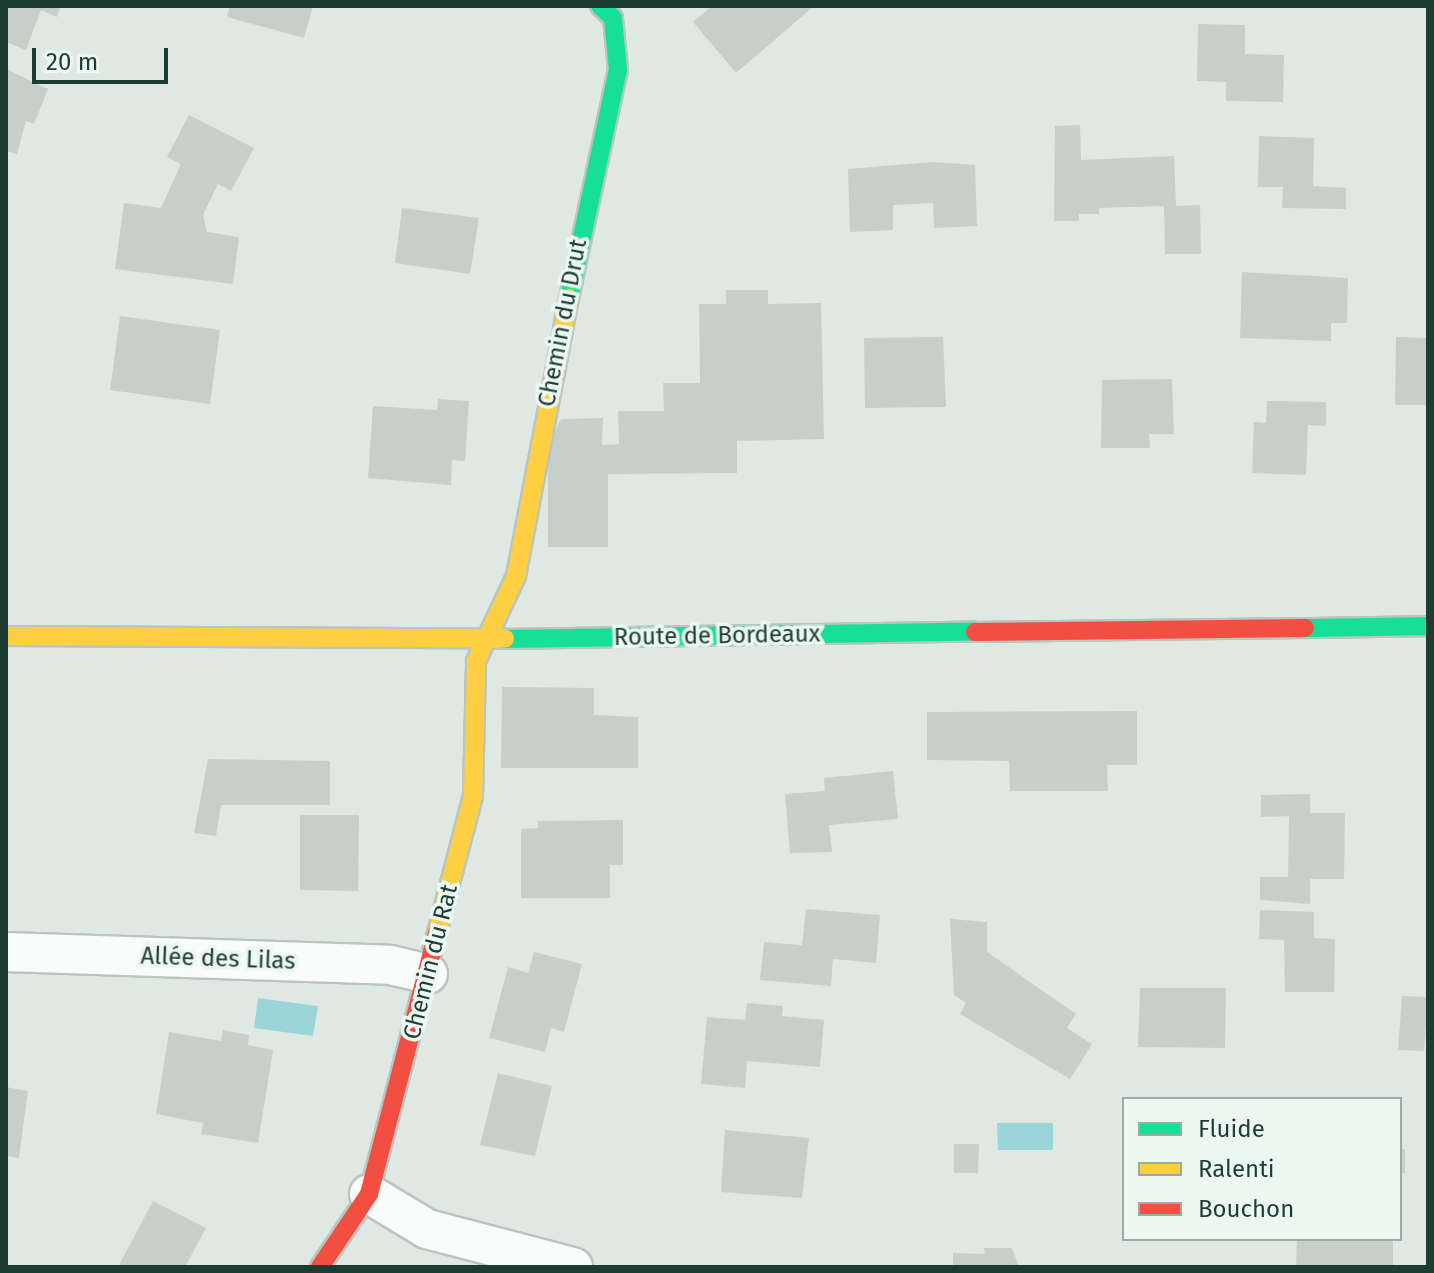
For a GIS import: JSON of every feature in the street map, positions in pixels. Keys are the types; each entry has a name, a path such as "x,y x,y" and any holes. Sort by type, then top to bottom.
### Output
{"main road":[{"name":"Chemin du Drut","path":"482,639 516,576 582,229 618,70 613,18 600,6"},
{"name":"Route de Bordeaux","path":"6,636 482,639 1428,626"},
{"name":"Chemin du Rat","path":"320,1267 369,1194 428,974 473,796 478,734 476,661 482,639"}],"street":[{"name":"Allée des Lilas","path":"6,952 390,965 428,974"},
{"path":"369,1194 427,1229 573,1267"}],"water":[{"path":"258,998 318,1006 313,1036 254,1028"},
{"path":"997,1123 1053,1123 1053,1150 998,1150"}],"building":[{"path":"6,6 61,6 57,17 41,10 26,50 6,42"},
{"path":"230,6 313,6 304,38 227,17"},
{"path":"712,6 814,6 736,73 693,22"},
{"path":"1198,24 1245,25 1245,54 1284,55 1283,102 1226,101 1226,82 1197,81"},
{"path":"6,69 48,89 34,124 26,121 17,154 6,151"},
{"path":"189,115 254,148 231,191 218,184 203,215 207,232 239,237 233,284 115,269 124,203 161,208 181,164 167,157"},
{"path":"1080,125 1081,160 1174,156 1176,206 1200,205 1201,254 1165,254 1164,206 1099,208 1099,214 1079,214 1079,221 1054,221 1055,126"},
{"path":"1259,136 1314,138 1313,186 1346,188 1346,209 1282,208 1283,187 1258,187"},
{"path":"933,162 975,165 977,226 934,228 933,203 893,205 893,230 850,232 848,169"},
{"path":"402,208 479,218 470,274 395,263"},
{"path":"1242,272 1348,278 1347,323 1331,323 1331,341 1240,338"},
{"path":"726,290 768,290 768,304 821,303 824,439 737,441 737,473 608,474 608,547 548,547 548,445 561,419 603,418 602,445 619,444 618,411 664,411 663,383 700,383 699,304 726,304"},
{"path":"120,316 220,330 210,404 110,390"},
{"path":"943,337 946,407 865,408 864,338"},
{"path":"1396,337 1428,338 1428,405 1395,405"},
{"path":"1172,379 1174,434 1149,434 1150,448 1101,448 1102,380"},
{"path":"438,399 469,401 465,461 452,460 451,485 368,478 373,406 437,410"},
{"path":"1267,401 1326,402 1326,426 1308,425 1306,475 1252,473 1254,422 1266,423"},
{"path":"502,687 594,688 594,715 638,717 638,768 501,768"},
{"path":"1137,711 1137,765 1107,765 1108,791 1010,791 1009,761 927,760 927,712"},
{"path":"208,759 330,761 330,805 221,805 216,836 194,833"},
{"path":"893,771 898,819 829,825 832,852 790,853 785,794 825,791 824,778"},
{"path":"1310,794 1310,813 1345,813 1344,879 1310,879 1310,904 1260,900 1260,877 1288,877 1289,816 1261,817 1261,795"},
{"path":"300,815 359,815 358,891 300,890"},
{"path":"623,820 623,865 610,865 610,898 521,898 521,829 538,828 538,821"},
{"path":"806,909 880,915 876,963 833,959 831,986 760,980 764,942 802,945"},
{"path":"1260,910 1314,912 1314,938 1335,939 1334,992 1285,992 1284,940 1259,939"},
{"path":"950,919 987,922 987,952 1076,1014 1067,1028 1092,1044 1070,1079 960,1014 966,1003 954,995"},
{"path":"534,952 582,964 564,1032 551,1028 545,1052 489,1038 508,967 528,973"},
{"path":"1140,988 1226,988 1225,1048 1138,1047"},
{"path":"1402,996 1428,997 1424,1051 1398,1050"},
{"path":"747,1003 783,1006 782,1016 824,1020 820,1067 747,1061 745,1088 701,1084 707,1017 745,1020"},
{"path":"223,1030 249,1035 248,1045 273,1050 258,1143 201,1134 203,1123 156,1114 169,1032 221,1041"},
{"path":"498,1073 552,1086 535,1156 480,1145"},
{"path":"6,1087 28,1091 19,1158 6,1156"},
{"path":"725,1130 809,1138 802,1198 721,1192"},
{"path":"954,1144 979,1144 978,1173 954,1173"},
{"path":"1402,1149 1405,1149 1405,1173 1402,1173"},
{"path":"153,1201 206,1228 185,1267 118,1267"},
{"path":"1297,1241 1393,1241 1393,1267 1296,1267"},
{"path":"984,1248 1012,1248 1019,1267 953,1267 953,1253 985,1254"}],"traffic: fast":[{"path":"569,298 618,70 613,18 600,6"},
{"path":"1305,628 1428,626"},
{"path":"505,639 975,632"}],"traffic: slow":[{"path":"437,933 473,796 476,661 516,576 569,298"},
{"path":"6,636 505,639"}],"traffic: jam":[{"path":"975,632 1305,628"},
{"path":"320,1267 369,1194 437,933"}]}
